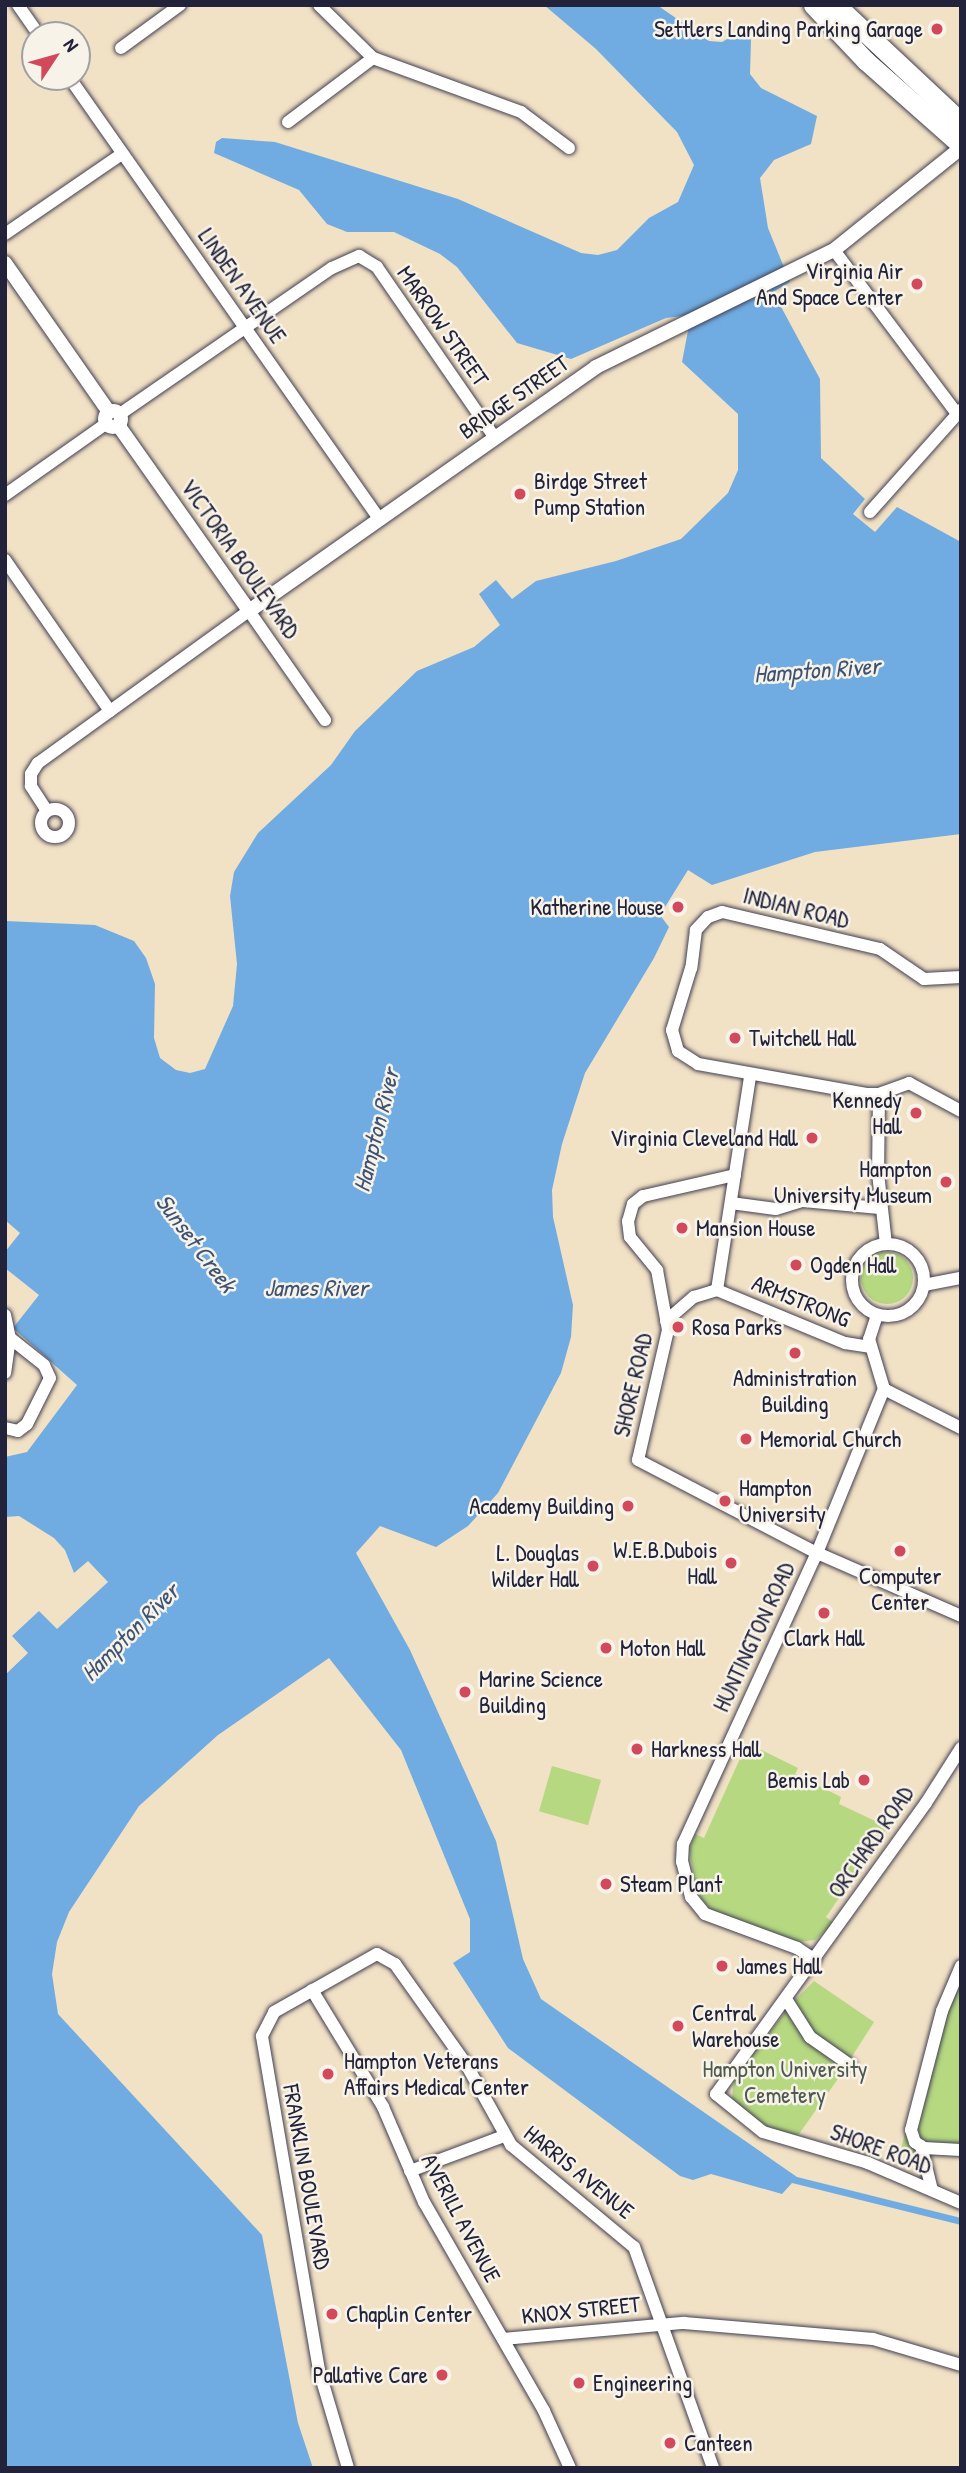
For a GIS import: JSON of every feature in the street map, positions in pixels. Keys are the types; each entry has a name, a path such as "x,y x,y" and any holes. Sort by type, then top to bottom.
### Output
{"main road":[{"path":"813,5 866,61 961,147"},
{"path":"836,5 961,122"}],"street":[{"path":"18,5 29,21"},
{"path":"121,48 180,5"},
{"path":"319,5 373,58 521,112 569,148"},
{"path":"288,121 373,58"},
{"name":"LINDEN AVENUE","path":"79,91 380,520"},
{"name":"BRIDGE STREET","path":"47,811 31,786 31,774 38,762 596,367 834,250 961,147"},
{"path":"5,234 122,154"},
{"path":"834,250 959,412 870,512"},
{"name":"MARROW STREET","path":"245,328 345,260 359,256 377,267 495,438"},
{"name":"VICTORIA BOULEVARD","path":"5,263 325,720"},
{"path":"5,495 245,328"},
{"path":"5,560 110,711"},
{"name":"INDIAN ROAD","path":"750,1076 698,1064 675,1046 673,1023 691,968 695,935 702,922 717,914 880,949 924,979 961,977"},
{"path":"736,1175 750,1076 879,1094 901,1084 917,1085 961,1111"},
{"path":"879,1094 880,1208 886,1244"},
{"name":"ARMSTRONG","path":"717,1290 736,1175"},
{"name":"SHORE ROAD","path":"736,1175 643,1196 633,1204 628,1220 630,1237 657,1270 662,1286 666,1321 638,1460 817,1552"},
{"path":"732,1203 769,1209 803,1201 880,1208"},
{"path":"886,1244 910,1251 923,1272 924,1285 907,1311 877,1315 857,1300 851,1276 863,1253 886,1244"},
{"path":"924,1285 961,1278"},
{"name":"ARMSTRONG","path":"666,1321 694,1297 717,1290 845,1343 870,1347"},
{"path":"5,1315 10,1338 5,1373"},
{"name":"ARMSTRONG","path":"877,1315 870,1347 884,1389"},
{"path":"5,1428 18,1430 27,1424 50,1378 44,1365 10,1338"},
{"path":"884,1389 961,1428"},
{"name":"HUNTINGTON ROAD","path":"815,1960 797,1948 714,1919 694,1904 682,1862 683,1844 817,1552 884,1389"},
{"path":"817,1552 961,1616"},
{"name":"ORCHARD ROAD","path":"716,2094 815,1960 961,1748"},
{"name":"FRANKLIN BOULEVARD","path":"348,2468 319,2370 262,2046 269,2017 377,1954"},
{"name":"HARRIS AVENUE","path":"377,1954 395,1964 466,2064 504,2136 631,2242 713,2468"},
{"path":"932,2190 921,2147 911,2130 942,2011 961,1966"},
{"name":"AVERILL AVENUE","path":"312,1990 383,2107 410,2171 503,2339 569,2468"},
{"path":"786,1999 810,2037 850,2065"},
{"name":"SHORE ROAD","path":"716,2094 762,2132 868,2163 961,2203"},
{"path":"410,2171 504,2136"},
{"path":"921,2147 961,2150"},
{"path":"662,2323 873,2339 961,2365"},
{"name":"KNOX STREET","path":"503,2339 662,2323"}],"green space":[{"path":"887,1252 897,1254 905,1260 911,1268 911,1288 905,1296 897,1302 887,1304 877,1302 869,1296 863,1288 861,1278 863,1268 869,1260 877,1254"},
{"path":"747,1743 798,1768 795,1774 841,1797 839,1804 888,1827 826,1917 834,1923 815,1940 799,1942 713,1911 701,1899 689,1850 695,1834 704,1838"},
{"path":"552,1766 601,1780 588,1825 539,1811"},
{"path":"961,1959 961,2154 900,2153 932,2028"},
{"name":"Hampton University Cemetery","path":"814,1981 874,2022 849,2061 812,2034 793,2002"},
{"name":"Hampton University Cemetery","path":"787,2010 804,2039 834,2060 840,2076 799,2134 789,2136 754,2121 732,2099 734,2078"}],"water":[{"name":"James River","path":"544,5 657,5 709,41 722,42 741,31 751,40 750,74 761,88 817,116 811,144 774,160 760,178 768,228 790,282 773,292 820,379 821,458 865,499 853,514 875,532 897,507 961,542 961,834 815,852 712,885 688,870 660,915 669,927 654,958 585,1073 562,1144 552,1190 553,1217 573,1305 571,1337 561,1373 498,1493 468,1526 436,1547 380,1526 356,1553 410,1650 496,1841 523,1959 541,1999 797,2177 961,2218 961,2225 792,2183 782,2194 711,2174 693,2180 680,2176 508,2048 453,1963 470,1952 470,1919 401,1750 329,1658 218,1735 139,1806 69,1912 57,1942 52,1974 58,2014 262,2235 298,2423 313,2468 5,2468 5,1675 28,1653 12,1636 39,1611 57,1629 108,1582 88,1561 74,1573 65,1550 54,1538 19,1516 5,1517 5,1457 27,1452 77,1385 13,1328 39,1295 5,1268 5,1252 20,1233 5,1220 5,921 95,925 134,941 146,958 155,984 154,1038 160,1058 176,1070 190,1073 205,1069 233,1006 237,964 230,896 234,872 258,833 331,765 355,731 417,671 474,647 500,625 479,594 496,580 512,599 536,581 616,561 681,539 728,493 738,470 738,414 682,362 691,315 666,318 571,359 517,343 457,267 440,254 394,232 347,232 327,224 299,190 214,153 216,142 222,138 275,142 458,199 581,253 598,255 617,250 649,218 678,202 694,165 677,132 596,49"}],"place":[{"name":"Settlers Landing Parking Garage","path":"937,29"},
{"name":"Virginia Air And Space Center","path":"917,284"},
{"name":"Birdge Street Pump Station","path":"520,494"},
{"name":"Katherine House","path":"678,907"},
{"name":"Twitchell Hall","path":"735,1038"},
{"name":"Kennedy Hall","path":"916,1113"},
{"name":"Virginia Cleveland Hall","path":"812,1138"},
{"name":"Hampton University Museum","path":"946,1182"},
{"name":"Mansion House","path":"682,1228"},
{"name":"Ogden Hall","path":"796,1265"},
{"name":"Rosa Parks","path":"678,1327"},
{"name":"Administration Building","path":"795,1353"},
{"name":"Memorial Church","path":"746,1439"},
{"name":"Hampton University","path":"725,1501"},
{"name":"Academy Building","path":"628,1506"},
{"name":"Computer Center","path":"900,1551"},
{"name":"W.E.B.Dubois Hall","path":"731,1563"},
{"name":"L. Douglas Wilder Hall","path":"593,1566"},
{"name":"Clark Hall","path":"824,1613"},
{"name":"Moton Hall","path":"606,1648"},
{"name":"Marine Science Building","path":"465,1692"},
{"name":"Harkness Hall","path":"637,1749"},
{"name":"Bemis Lab","path":"864,1780"},
{"name":"Steam Plant","path":"606,1884"},
{"name":"James Hall","path":"722,1966"},
{"name":"Central Warehouse","path":"678,2026"},
{"name":"Hampton Veterans Affairs Medical Center","path":"328,2074"},
{"name":"Chaplin Center","path":"332,2314"},
{"name":"Pallative Care","path":"442,2375"},
{"name":"Engineering","path":"579,2383"},
{"name":"Canteen","path":"670,2443"}],"water label":[{"name":"Hampton River","path":"817,670"},
{"name":"Hampton River","path":"376,1130"},
{"name":"Sunset Creek","path":"196,1243"},
{"name":"Hampton River","path":"130,1632"}]}
